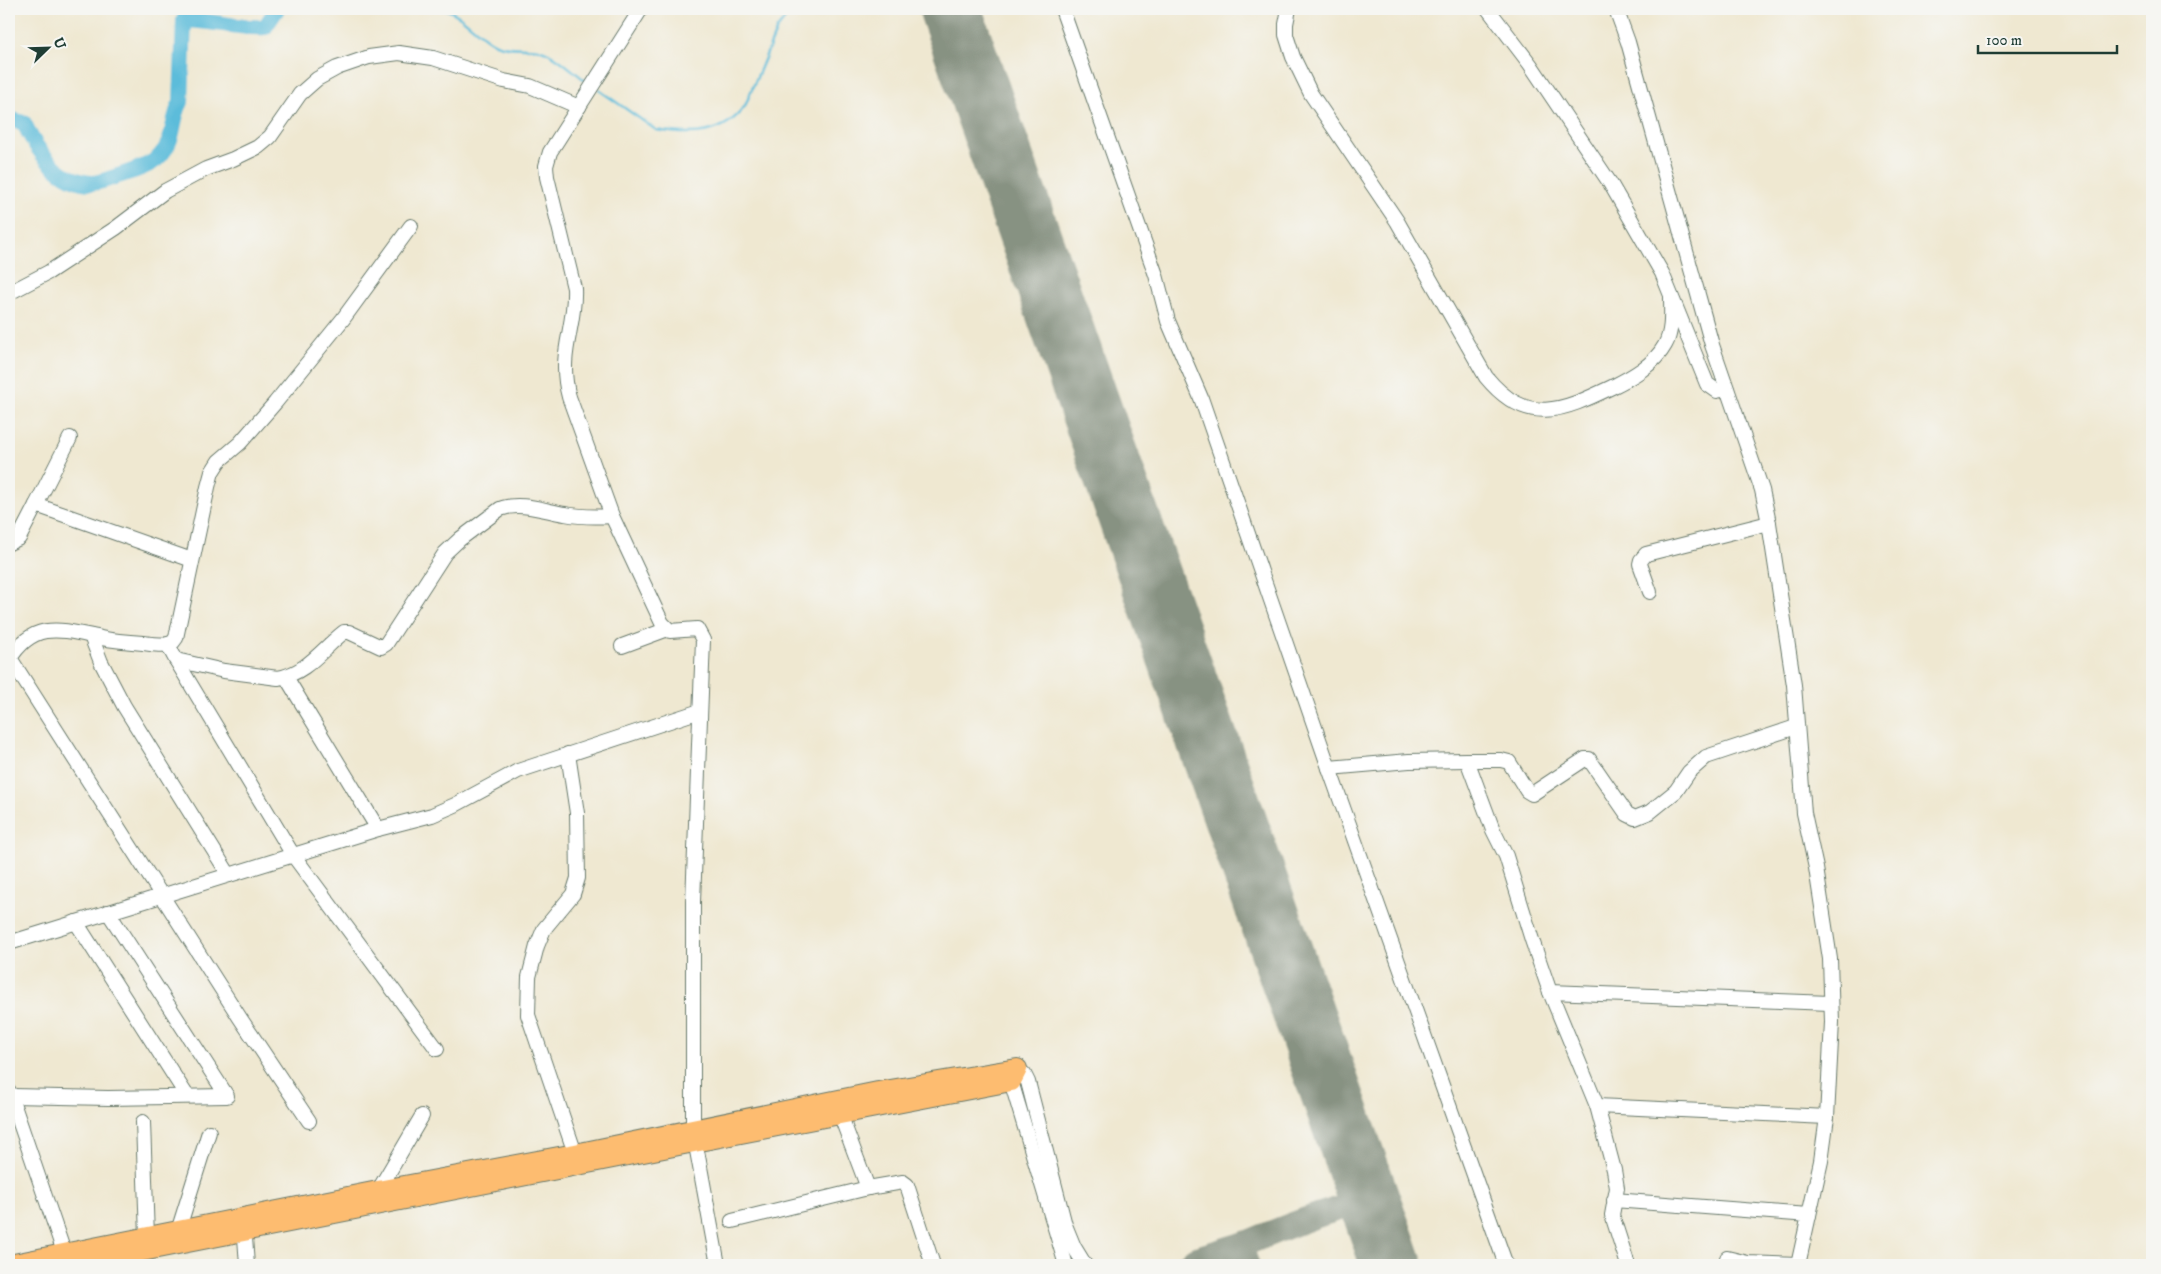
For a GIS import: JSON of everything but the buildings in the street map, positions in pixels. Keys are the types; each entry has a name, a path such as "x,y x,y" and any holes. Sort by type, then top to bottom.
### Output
{"highway":[{"path":"773,1120 840,1114 1014,1075"},
{"path":"9,1265 129,1253 179,1237 773,1120 888,1091 1014,1075"},
{"path":"325,1209 378,1191 577,1160"},
{"path":"129,1253 147,1237 179,1237"}],"street":[{"path":"640,9 550,152 546,166 574,288 574,305 564,360 565,383 612,516 657,615 668,629 677,632 697,630 702,640 693,902 693,1135 718,1265"},
{"path":"1062,9 1156,276 1168,321 1201,398 1329,768 1506,1265"},
{"path":"1289,9 1286,35 1293,57 1311,94 1397,221 1486,377 1501,394 1526,407 1538,410 1557,410 1578,403 1626,379 1653,362 1665,345 1669,336 1672,296"},
{"path":"1488,9 1530,64 1610,184 1662,273 1707,384 1718,391 1727,390"},
{"path":"1616,9 1628,42 1709,336 1762,490 1769,523 1794,685 1804,813 1816,868 1830,960 1832,1022 1827,1117 1821,1161 1797,1265 1748,1262 1727,1258"},
{"path":"9,292 49,272 116,228 165,191 206,169 258,147 270,137 284,113 300,94 318,79 337,68 369,57 399,53 433,58 530,86 579,107"},
{"path":"309,1121 9,659 19,647 35,635 49,630 61,629 108,640 168,645 173,642 176,638 208,487 215,467 240,443 282,396 344,319 411,226"},
{"path":"9,543 19,538 70,438"},
{"path":"36,505 192,560"},
{"path":"176,660 224,671 278,678 286,677 306,667 344,632 349,632 381,646 386,644 445,553 460,539 500,509 507,506 535,508 586,517 612,516"},
{"path":"1650,592 1640,564 1646,554 1769,523"},
{"path":"622,646 668,629"},
{"path":"91,636 101,662 124,706 229,874"},
{"path":"168,645 293,855 437,1050"},
{"path":"286,677 378,829"},
{"path":"9,943 229,874 378,829 432,815 455,805 518,771 700,711"},
{"path":"1329,768 1409,761 1501,760 1509,762 1527,791 1532,794 1585,759 1589,759 1627,814 1635,818 1642,817 1650,812 1676,790 1689,772 1706,757 1796,727"},
{"path":"568,754 576,813 578,878 573,894 544,929 536,946 529,977 528,1015 577,1160"},
{"path":"1467,760 1492,830 1506,856 1550,992 1597,1106 1614,1170 1616,1188 1612,1215 1628,1265"},
{"path":"62,1259 10,1094 108,1098 224,1097 227,1094 108,912"},
{"path":"76,922 187,1096"},
{"path":"1550,992 1830,1003"},
{"path":"1066,1265 1014,1075 1024,1074 1028,1082 1065,1225 1074,1247 1085,1265"},
{"path":"1597,1106 1827,1117"},
{"path":"840,1114 868,1188"},
{"path":"378,1191 422,1116"},
{"path":"143,1122 147,1237"},
{"path":"179,1237 209,1132"},
{"path":"732,1221 868,1188 905,1183 934,1265"},
{"path":"1614,1200 1809,1216"},
{"path":"244,1225 247,1265"}],"waterway":[{"path":"9,119 24,123 42,154 59,171 69,177 92,183 141,168 159,157 165,150 171,137 175,116 181,102 184,20 244,27 265,27 277,9"},
{"path":"351,9 365,13 374,13 388,9"},
{"path":"445,9 458,16 496,44 506,47 533,48 544,51 557,58 586,81"},
{"path":"599,90 656,130 694,133 706,132 717,128 737,116 745,106 777,29 793,9"}],"taxiway":[{"path":"1345,1207 1358,1191 1359,1171"},
{"path":"1247,1243 1302,1221 1345,1208 1361,1209 1378,1225"},
{"path":"1188,1265 1195,1259 1247,1243 1242,1251 1247,1265"}],"runway":[{"path":"950,9 1392,1265"}]}
